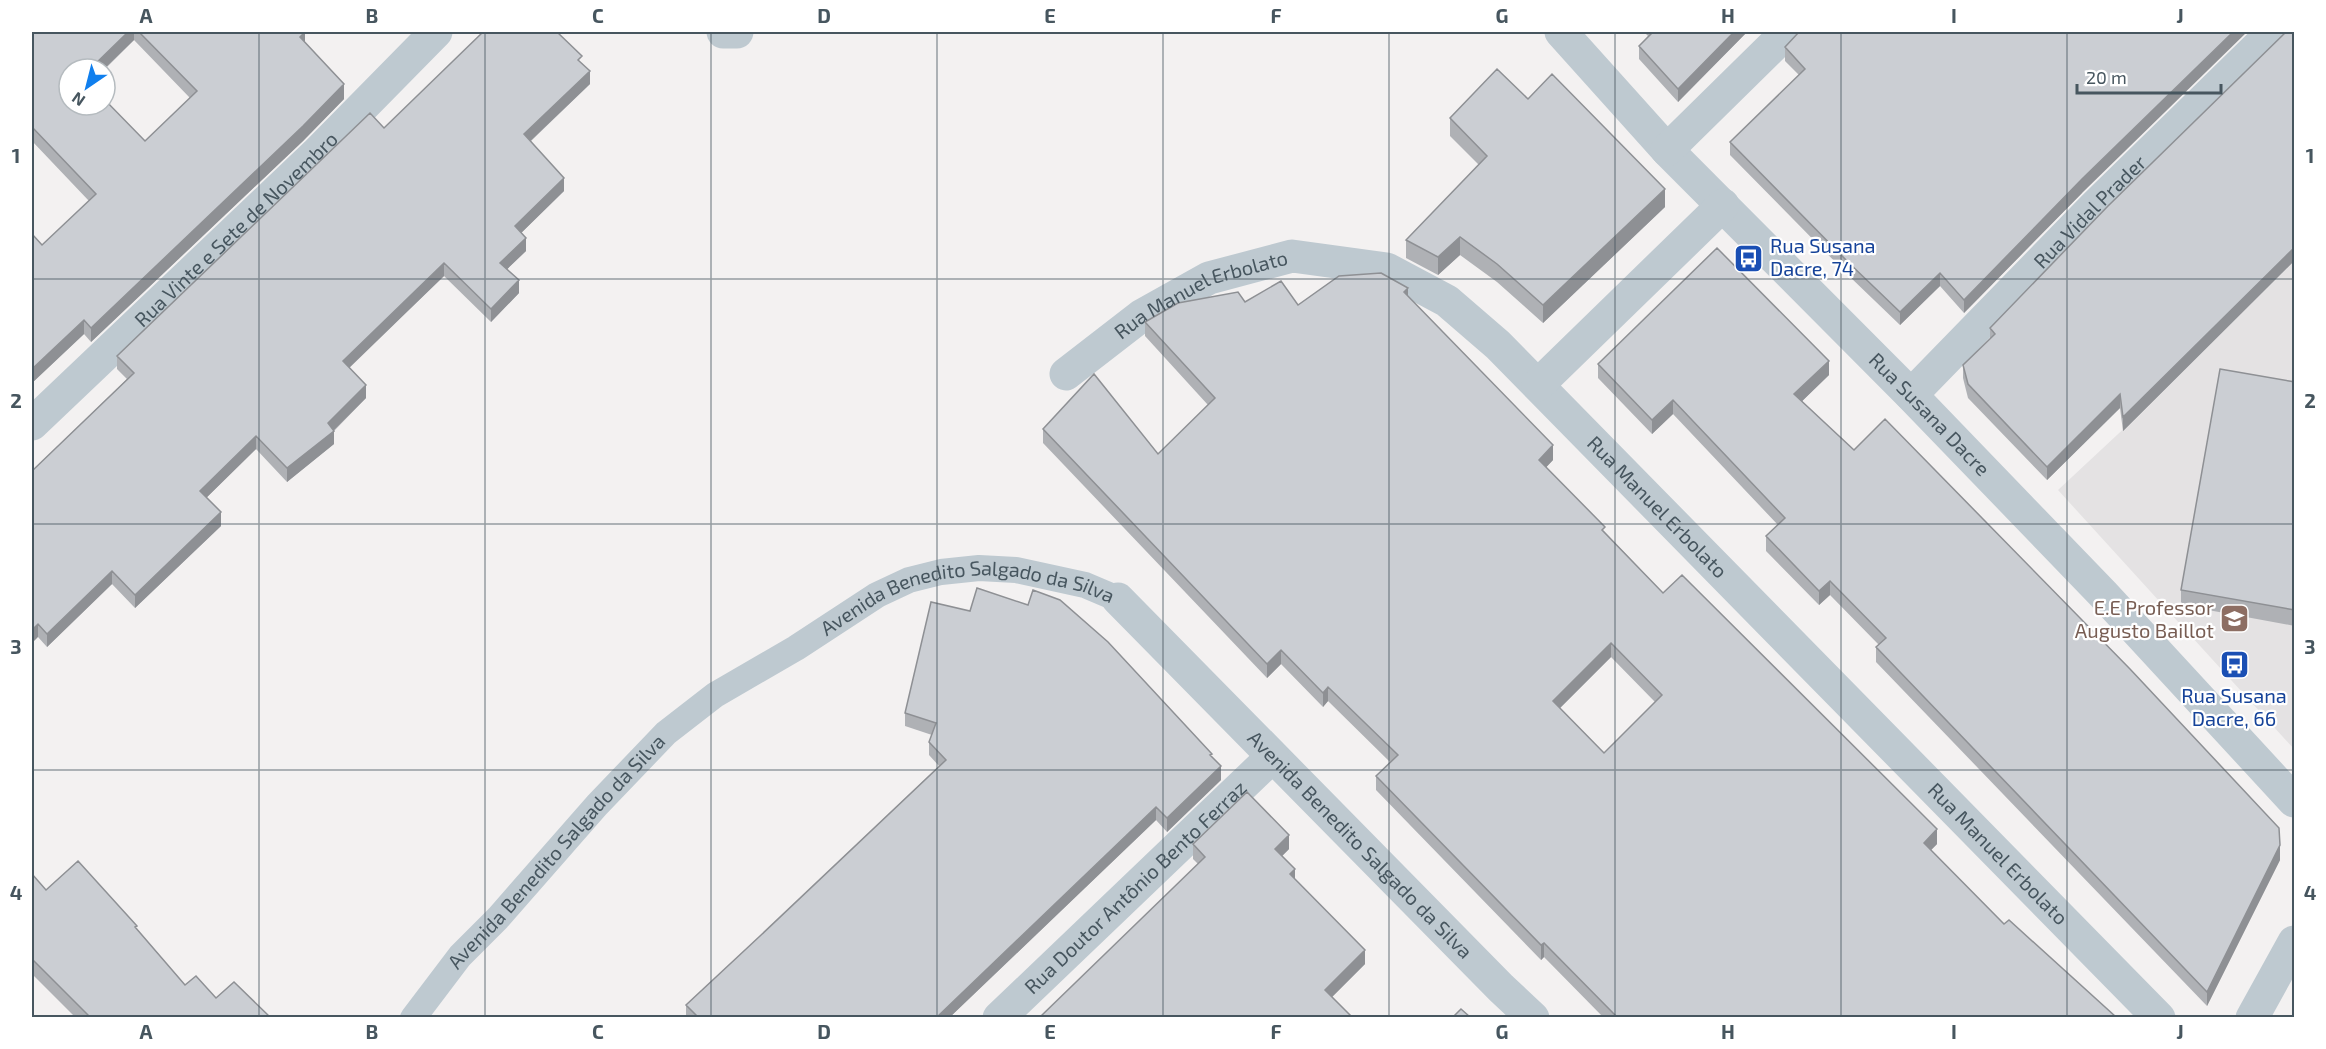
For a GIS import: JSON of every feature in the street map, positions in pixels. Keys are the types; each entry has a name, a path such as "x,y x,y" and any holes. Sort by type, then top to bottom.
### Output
{"street":[{"name":"Rua Vinte e Sete de Novembro","path":"32,424 316,154 436,32"},
{"path":"723,32 737,32"},
{"name":"Rua Susana Dacre","path":"1561,32 1667,150 1911,395 2103,594 2295,801"},
{"path":"1667,150 1787,32"},
{"name":"Rua Vidal Prader","path":"1911,395 2095,206 2273,32"},
{"path":"1538,385 1723,204"},
{"name":"Rua Manuel Erbolato","path":"1066,374 1141,316 1209,278 1292,256 1387,269 1447,301 1498,345 1538,385 2159,1017"},
{"name":"Avenida Benedito Salgado da Silva","path":"1118,599 1272,757 1533,1017"},
{"name":"Rua Doutor Antônio Bento Ferraz","path":"999,1017 1272,757"},
{"path":"2252,1017 2295,942"}],"lane":[{"name":"Avenida Benedito Salgado da Silva","path":"413,1017 460,956 498,918 597,806 666,733 715,695 796,648 877,595 909,580 941,572 979,568 1017,570 1085,585 1118,599"}],"shaded area":[{"name":"E.E Professor Augusto Baillot","path":"2294,261 2294,749 2058,490 2132,421"}],"building":[{"path":"32,32 128,32 102,57 57,57 57,117 117,117 117,112 145,141 197,91 139,32 305,32 300,37 344,84 91,328 84,320 32,369 32,234 42,245 96,194 32,127"},
{"path":"483,32 557,32 582,56 578,60 590,71 524,134 564,178 515,226 526,238 500,263 519,280 491,309 444,263 343,361 366,385 328,423 334,431 287,468 256,436 200,491 221,512 135,595 112,571 47,634 38,624 32,630 32,471 134,373 117,356 370,113 384,128"},
{"path":"1653,32 1734,32 1678,89 1639,46"},
{"path":"1799,32 2233,32 2082,179 1964,300 1940,273 1900,312 1730,142 1805,69 1785,47"},
{"path":"2286,32 2295,32 2295,247 2123,417 2120,394 2047,467 1968,384 1963,365 1995,334 1990,328 2108,206"},
{"path":"1497,69 1528,99 1552,74 1665,189 1543,305 1497,264 1460,237 1438,257 1406,240 1487,156 1450,118"},
{"path":"1717,248 1829,361 1794,394 1854,450 1885,419 2130,669 2279,828 2280,845 2207,992 1876,647 1886,638 1830,581 1819,591 1766,536 1785,518 1673,400 1652,420 1598,364"},
{"path":"1381,273 1408,288 1404,292 1553,445 1539,460 1605,527 1602,530 1663,593 1682,575 1937,829 1924,843 2004,924 2009,920 2116,1017 1617,1017 1544,943 1541,945 1376,776 1398,755 1328,687 1323,693 1281,650 1267,664 1043,429 1094,374 1158,454 1215,398 1145,322 1178,303 1238,292 1245,302 1281,281 1298,305 1339,276","holes":["1611,643 1662,695 1604,753 1553,701"]},
{"path":"2220,369 2295,382 2295,610 2181,590"},
{"path":"977,588 1028,605 1033,590 1060,600 1108,642 1221,766 1167,818 1156,807 937,1017 698,1017 686,1005 946,760 929,742 936,723 905,713 931,602 970,611"},
{"path":"1247,792 1289,835 1275,849 1295,869 1290,874 1365,950 1325,990 1352,1017 1040,1017 1205,857 1193,844"},
{"path":"78,861 137,926 135,927 185,985 196,976 216,998 234,982 270,1017 90,1017 32,959 32,874 46,890"},
{"path":"1461,1009 1470,1017 1453,1017"}],"place":[{"name":"Rua Susana Dacre, 74","path":"1749,258"},
{"name":"E.E Professor Augusto Baillot","path":"2235,619"},
{"name":"Rua Susana Dacre, 66","path":"2234,665"}]}
